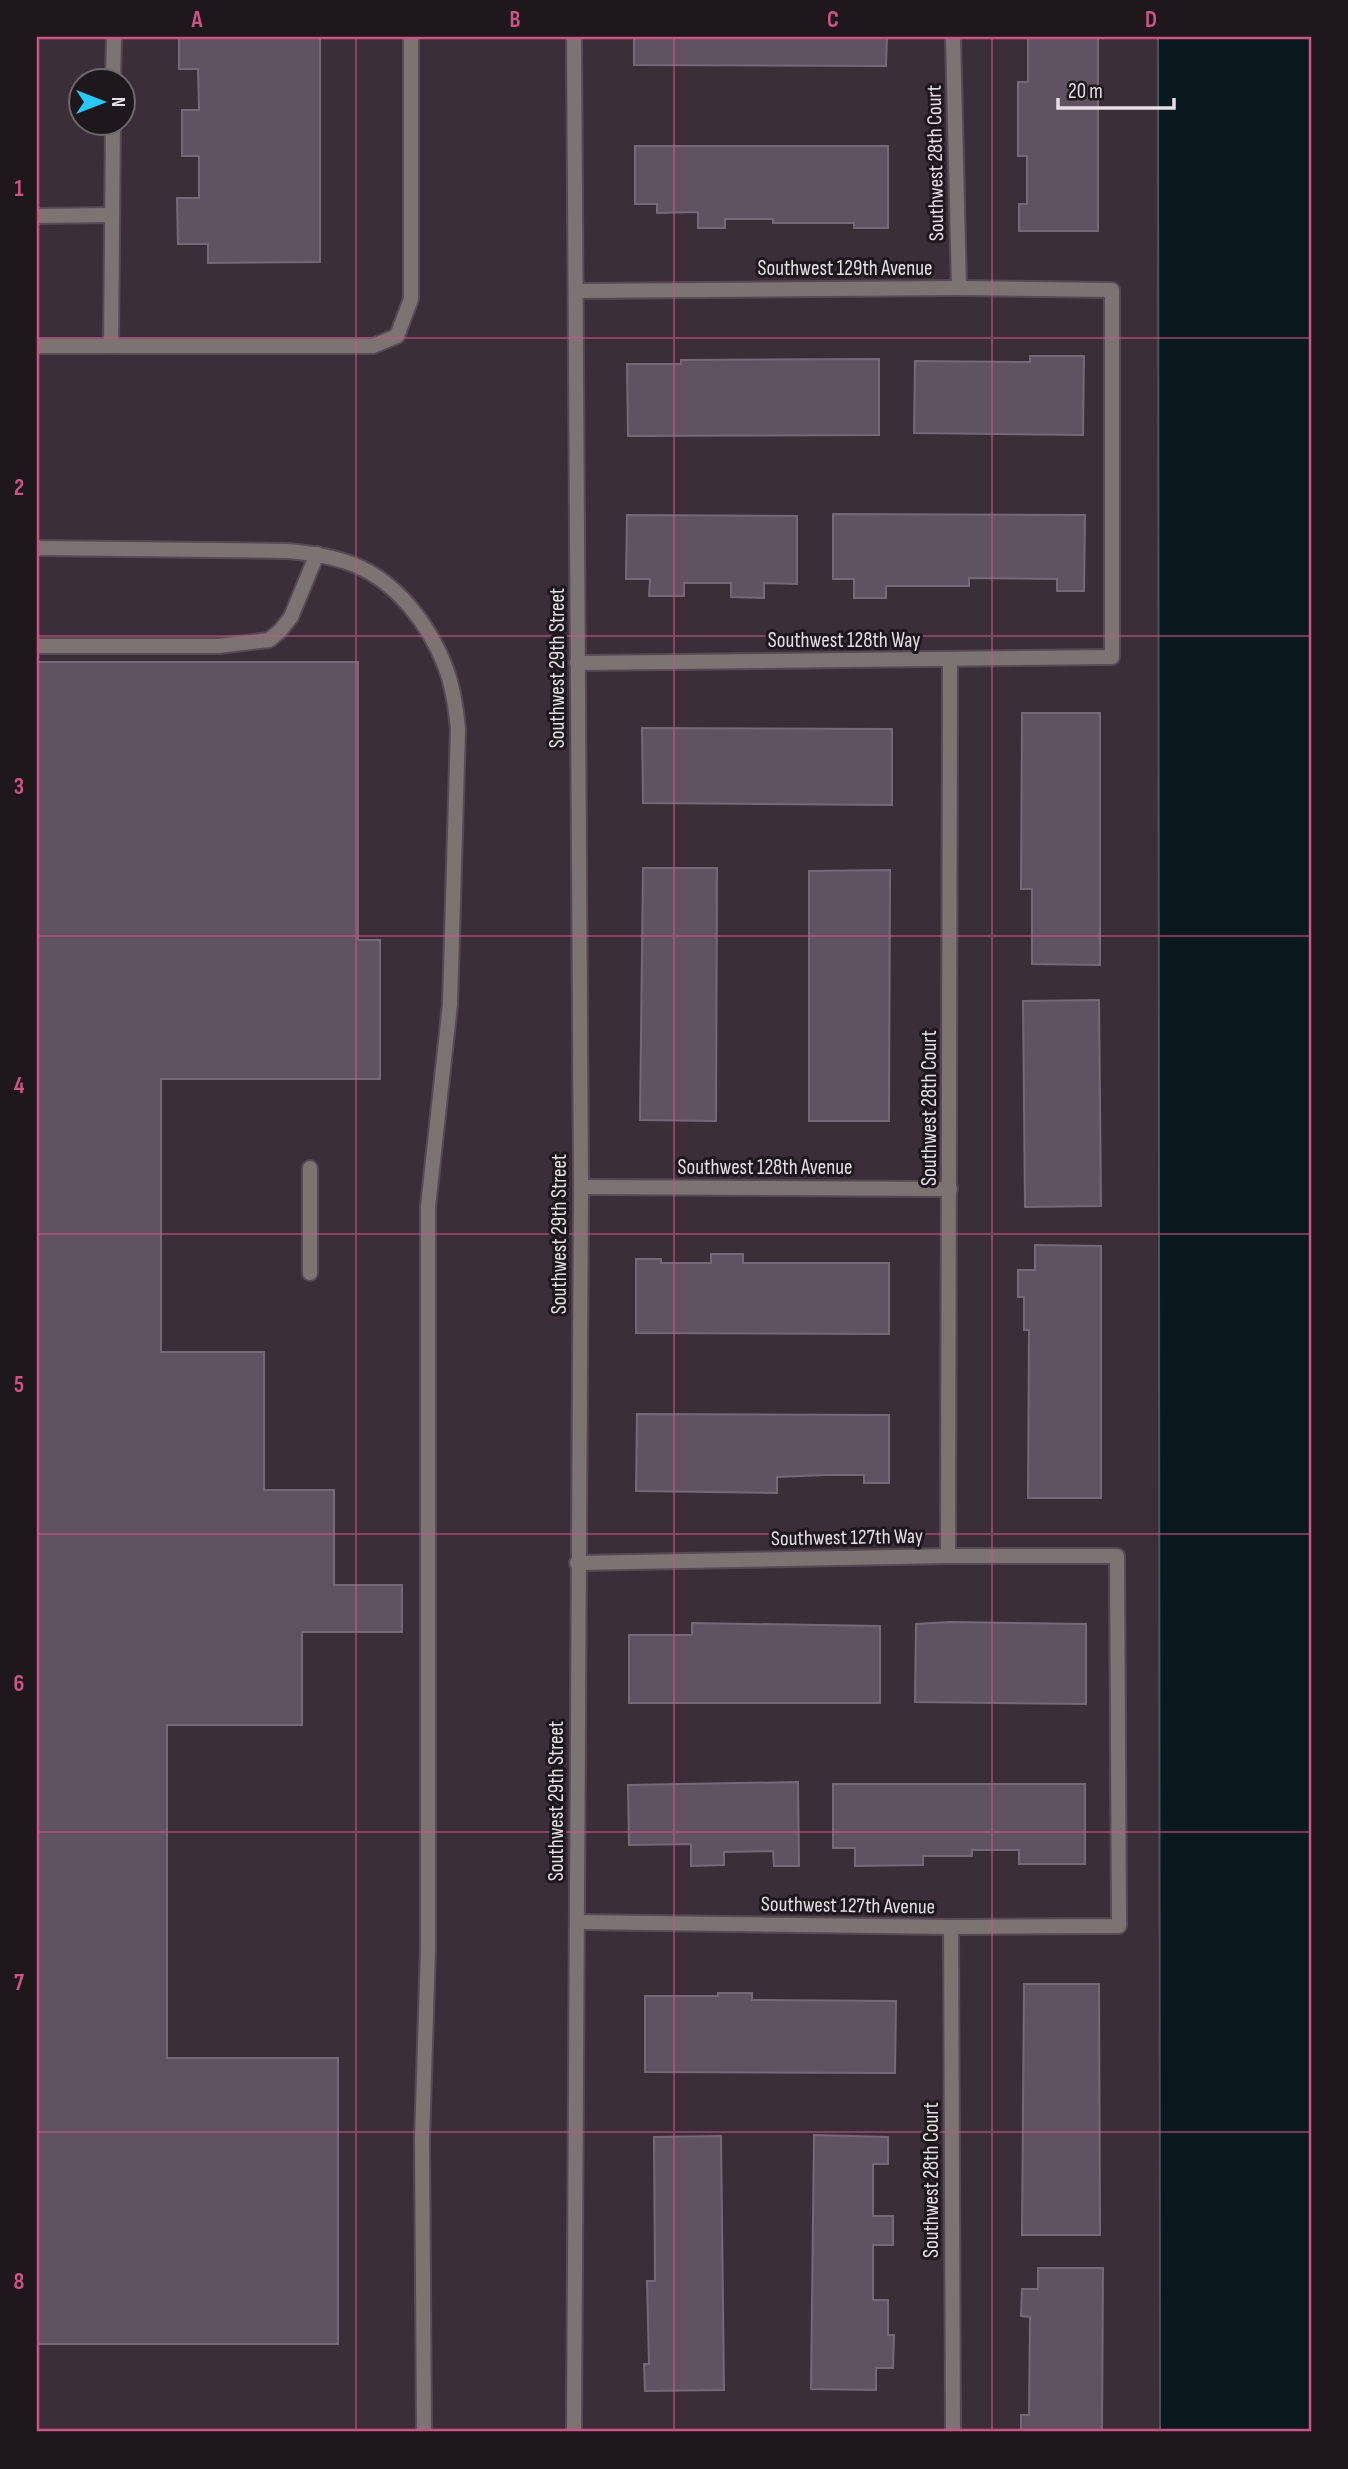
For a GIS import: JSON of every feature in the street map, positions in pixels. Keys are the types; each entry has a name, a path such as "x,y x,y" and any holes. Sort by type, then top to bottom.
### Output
{"street":[{"path":"113,66 114,37"},
{"path":"37,346 373,346 397,335 411,299 411,37"},
{"name":"Southwest 29th Street","path":"574,37 580,1187 574,2432"},
{"name":"Southwest 28th Court","path":"953,37 959,288"},
{"path":"111,346 113,136"},
{"path":"37,216 112,215"},
{"name":"Southwest 129th Avenue","path":"577,291 959,288 1112,290 1112,657"},
{"path":"37,548 288,551 317,554 353,564 376,577 413,612 430,634 446,667 455,699 458,729 451,991 446,1060 428,1207 428,1949 422,2139 424,2432"},
{"path":"37,646 218,646 269,640 290,617 317,554"},
{"name":"Southwest 128th Way","path":"577,663 1112,657"},
{"name":"Southwest 28th Court","path":"948,1556 950,660"},
{"path":"310,1168 310,1273"},
{"name":"Southwest 128th Avenue","path":"580,1187 950,1189"},
{"name":"Southwest 127th Way","path":"577,1563 948,1556 1117,1556 1119,1926"},
{"name":"Southwest 127th Avenue","path":"577,1922 951,1927 1119,1926"},
{"name":"Southwest 28th Court","path":"951,1927 953,2432"}],"shaded area":[{"path":"1158,37 1311,37 1311,2432 1160,2432"}],"building":[{"path":"179,37 320,37 320,262 208,263 208,244 178,244 177,198 199,198 199,156 182,156 182,110 199,110 198,69 179,69"},
{"path":"634,37 887,37 886,66 634,65"},
{"path":"1028,37 1098,37 1098,231 1019,231 1019,204 1027,204 1027,156 1018,156 1018,82 1028,82"},
{"path":"635,146 888,146 888,228 854,228 854,223 773,223 773,219 725,219 725,228 698,228 698,212 657,213 657,204 635,204"},
{"path":"1030,356 1084,356 1083,435 914,433 915,361 1030,362"},
{"path":"879,359 879,435 628,436 627,364 681,364 681,360"},
{"path":"833,514 1085,515 1084,591 1057,591 1057,579 969,578 969,586 886,586 886,598 854,598 854,579 833,579"},
{"path":"627,515 797,516 797,584 764,583 764,598 731,597 731,583 684,583 684,596 649,596 650,579 626,579"},
{"path":"37,662 358,662 358,940 380,940 380,1079 161,1079 161,1352 264,1352 264,1490 334,1490 334,1585 402,1585 402,1632 302,1632 302,1725 167,1725 167,2058 338,2058 338,2344 37,2344"},
{"path":"1022,713 1100,713 1100,965 1032,964 1032,889 1021,889"},
{"path":"642,728 892,729 892,805 643,803"},
{"path":"643,868 717,868 716,1121 640,1120"},
{"path":"890,870 889,1121 809,1121 809,871"},
{"path":"1099,1000 1101,1206 1025,1207 1023,1001"},
{"path":"1035,1245 1101,1246 1101,1498 1028,1498 1029,1330 1024,1330 1024,1297 1018,1297 1018,1270 1035,1270"},
{"path":"711,1254 743,1254 743,1263 889,1263 889,1334 636,1333 636,1259 661,1259 661,1263 711,1263"},
{"path":"637,1414 889,1415 889,1483 864,1483 864,1475 826,1475 777,1477 777,1493 636,1491"},
{"path":"692,1623 880,1626 880,1703 629,1703 629,1635 692,1635"},
{"path":"916,1624 1086,1624 1086,1704 915,1702"},
{"path":"798,1782 799,1866 774,1866 773,1851 724,1852 724,1865 691,1866 691,1844 629,1845 628,1785"},
{"path":"833,1784 1085,1784 1085,1864 1019,1864 1019,1850 972,1850 972,1856 923,1856 923,1865 855,1866 855,1848 833,1848"},
{"path":"1024,1984 1099,1984 1100,2235 1022,2235"},
{"path":"718,1993 752,1993 752,2000 896,2001 895,2073 645,2072 645,1996 718,1996"},
{"path":"814,2135 888,2137 888,2164 873,2164 873,2216 893,2216 893,2245 873,2245 873,2300 888,2300 888,2335 894,2335 893,2368 876,2368 876,2390 811,2389"},
{"path":"721,2136 724,2390 645,2391 644,2364 649,2364 647,2281 655,2281 654,2137"},
{"path":"1038,2268 1103,2268 1102,2432 1021,2432 1021,2415 1029,2415 1030,2317 1021,2316 1022,2289 1038,2289"}]}
